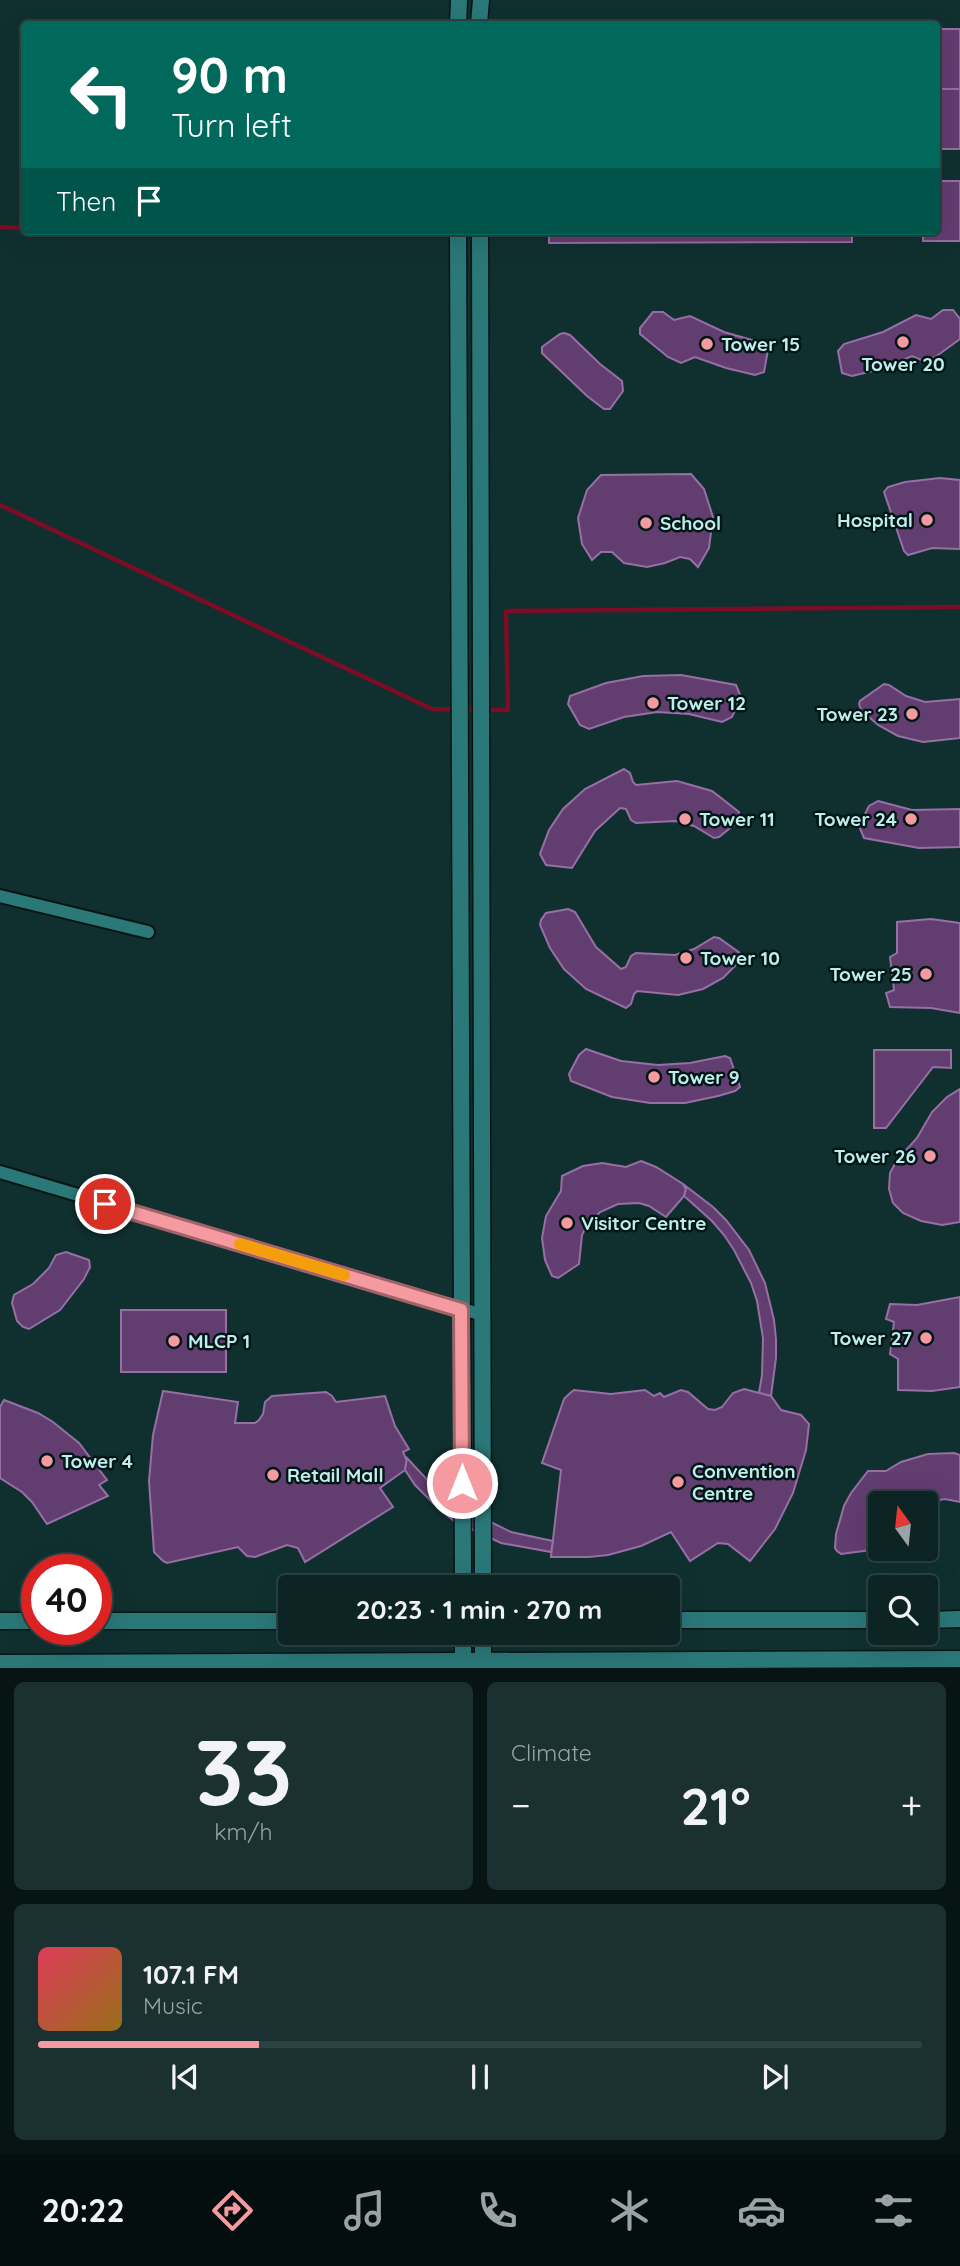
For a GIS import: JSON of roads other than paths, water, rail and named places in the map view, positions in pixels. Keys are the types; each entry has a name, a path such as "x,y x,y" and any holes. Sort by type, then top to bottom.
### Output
{"street":[{"path":"458,21 459,0"},
{"path":"479,21 481,0"},
{"path":"458,235 463,1575"},
{"path":"480,235 483,1575"},
{"path":"0,896 148,932"},
{"path":"0,1172 483,1315"},
{"path":"938,1620 960,1619"},
{"path":"680,1620 868,1620"},
{"path":"0,1621 21,1621"},
{"path":"112,1621 278,1621"},
{"path":"463,1645 463,1665"},
{"path":"484,1645 484,1665"},
{"path":"0,1663 484,1665 960,1659"}],"waterway":[{"path":"0,227 21,228"},
{"path":"0,505 432,709 508,710 506,611 960,607"}],"place":[{"name":"Tower 20","path":"903,342"},
{"name":"Tower 15","path":"707,344"},
{"name":"Hospital","path":"927,520"},
{"name":"School","path":"646,523"},
{"name":"Tower 12","path":"653,703"},
{"name":"Tower 23","path":"912,714"},
{"name":"Tower 11","path":"685,819"},
{"name":"Tower 24","path":"911,819"},
{"name":"Tower 10","path":"686,958"},
{"name":"Tower 25","path":"926,974"},
{"name":"Tower 9","path":"654,1077"},
{"name":"Tower 26","path":"930,1156"},
{"name":"Visitor Centre","path":"567,1223"},
{"name":"Tower 27","path":"926,1338"},
{"name":"MLCP 1","path":"174,1341"},
{"name":"Tower 4","path":"47,1461"},
{"name":"Retail Mall","path":"273,1475"},
{"name":"Convention Centre","path":"678,1482"}]}
